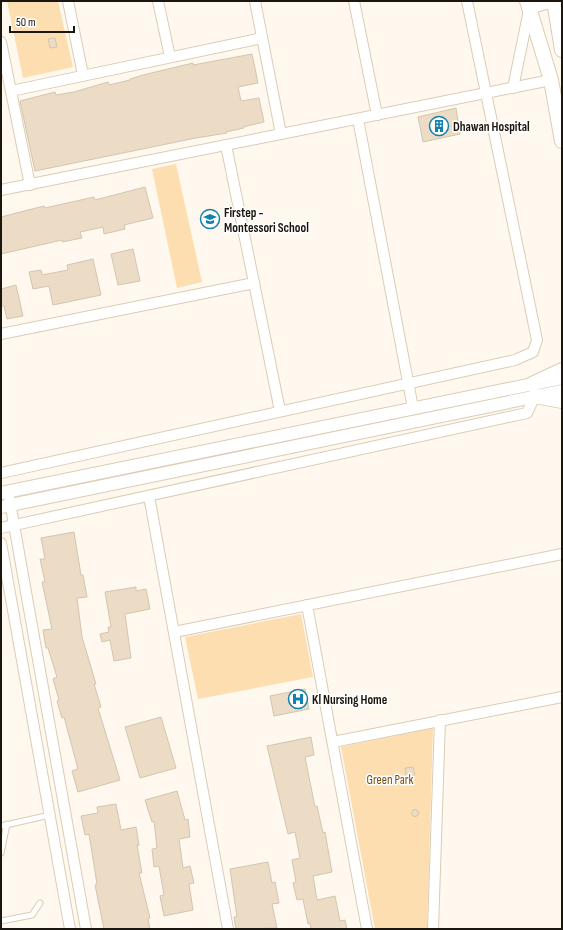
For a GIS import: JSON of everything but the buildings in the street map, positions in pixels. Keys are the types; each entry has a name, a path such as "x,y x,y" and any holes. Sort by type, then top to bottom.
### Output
{"main road":[{"path":"553,1 562,50"},
{"path":"528,5 551,80 562,141"},
{"path":"534,390 562,370"},
{"path":"534,390 562,401"}],"street":[{"path":"68,1 83,75"},
{"path":"158,1 170,57"},
{"path":"255,1 281,134"},
{"path":"354,1 377,115"},
{"path":"1,473 515,360 533,352 537,340 467,1"},
{"path":"513,88 528,5 553,1"},
{"path":"11,91 262,38"},
{"path":"1,42 30,185"},
{"path":"1,190 551,80"},
{"path":"358,119 413,408"},
{"path":"226,145 280,411"},
{"path":"1,334 254,283"},
{"path":"6,506 534,390 562,378"},
{"path":"1,528 527,413 534,390"},
{"path":"1,543 50,815 68,929 86,927 14,525 6,506 4,492 413,408 534,390 562,391"},
{"path":"149,496 228,929"},
{"path":"174,632 562,554"},
{"path":"307,605 367,929"},
{"path":"333,742 562,697"},
{"path":"433,929 440,720"}],"lane":[{"path":"1,826 50,815"},
{"path":"2,853 7,824"},
{"path":"1,921 32,915 40,903"}],"green space":[{"path":"7,1 58,1 73,67 23,78"},
{"path":"176,164 202,282 177,288 152,169"},
{"path":"301,614 313,677 198,699 185,637"},
{"name":"Green Park","path":"433,728 427,929 375,929 341,747"}],"place":[{"name":"Dhawan Hospital","path":"439,126"},
{"name":"Firstep - Montessori School","path":"210,219"},
{"name":"Kl Nursing Home","path":"298,699"}]}
